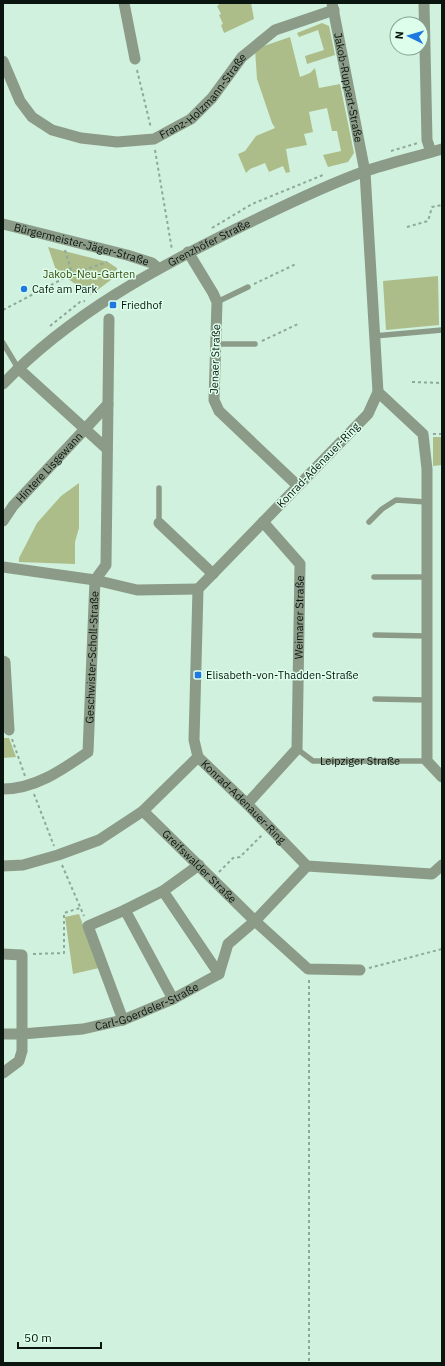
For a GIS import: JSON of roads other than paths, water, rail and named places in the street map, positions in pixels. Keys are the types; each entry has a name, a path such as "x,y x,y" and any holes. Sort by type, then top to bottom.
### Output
{"street":[{"path":"124,3 135,59"},
{"path":"424,3 427,140 431,152"},
{"name":"Franz-Holzmann-Straße","path":"3,61 20,101 32,117 52,130 81,138 117,142 154,139 191,119 212,98 242,57 275,30 333,7"},
{"name":"Jakob-Ruppert-Straße","path":"333,7 365,172"},
{"name":"Grenzhöfer Straße","path":"3,384 18,368 96,306 175,258 316,190 365,172 442,149"},
{"name":"Konrad-Adenauer-Ring","path":"307,866 247,804 198,757 194,740 198,589 368,414 378,392 365,172"},
{"name":"Bürgermeister-Jäger-Straße","path":"3,224 127,255 152,263 158,268"},
{"path":"188,252 217,302"},
{"name":"Jenaer Straße","path":"217,302 214,400 219,411 298,486"},
{"name":"Geschwister-Scholl-Straße","path":"3,789 30,785 60,772 88,752 94,580 106,565 108,319"},
{"name":"Hintere Lisgewann","path":"3,521 13,506 85,429 18,368"},
{"path":"378,392 423,434 427,469 427,761 442,776"},
{"path":"107,448 85,429 108,404"},
{"name":"Weimarer Straße","path":"263,522 300,564 296,749"},
{"path":"159,523 213,574"},
{"path":"3,567 94,580 137,590 198,589"},
{"path":"3,661 6,662 8,730"},
{"path":"247,804 296,749"},
{"path":"3,866 24,865 58,855 99,840 143,811 198,757"},
{"name":"Greifswalder Straße","path":"143,811 255,921 308,968 360,970"},
{"path":"219,974 228,944 255,921 307,866 432,874 442,865"},
{"path":"123,1020 88,926 163,891 199,866"},
{"path":"163,891 219,974"},
{"path":"125,910 173,999"},
{"path":"3,954 22,954 22,1051 19,1061 3,1073"},
{"name":"Carl-Goerdeler-Straße","path":"3,1034 83,1029 123,1020 173,999 219,974"}],"lane":[{"path":"217,302 248,287"},
{"path":"374,336 442,330"},
{"path":"3,343 18,368"},
{"path":"215,344 255,344"},
{"path":"159,488 159,523"},
{"path":"369,522 382,509 396,500 427,502"},
{"path":"374,577 427,577"},
{"path":"375,636 427,636"},
{"path":"375,700 427,700"},
{"name":"Leipziger Straße","path":"296,749 313,761 427,761"}],"place":[{"name":"Cafe am Park","path":"24,289"},
{"name":"Friedhof","path":"113,305"},
{"name":"Elisabeth-von-Thadden-Straße","path":"198,675"}],"park label":[{"name":"Jakob-Neu-Garten","path":"89,274"}]}
